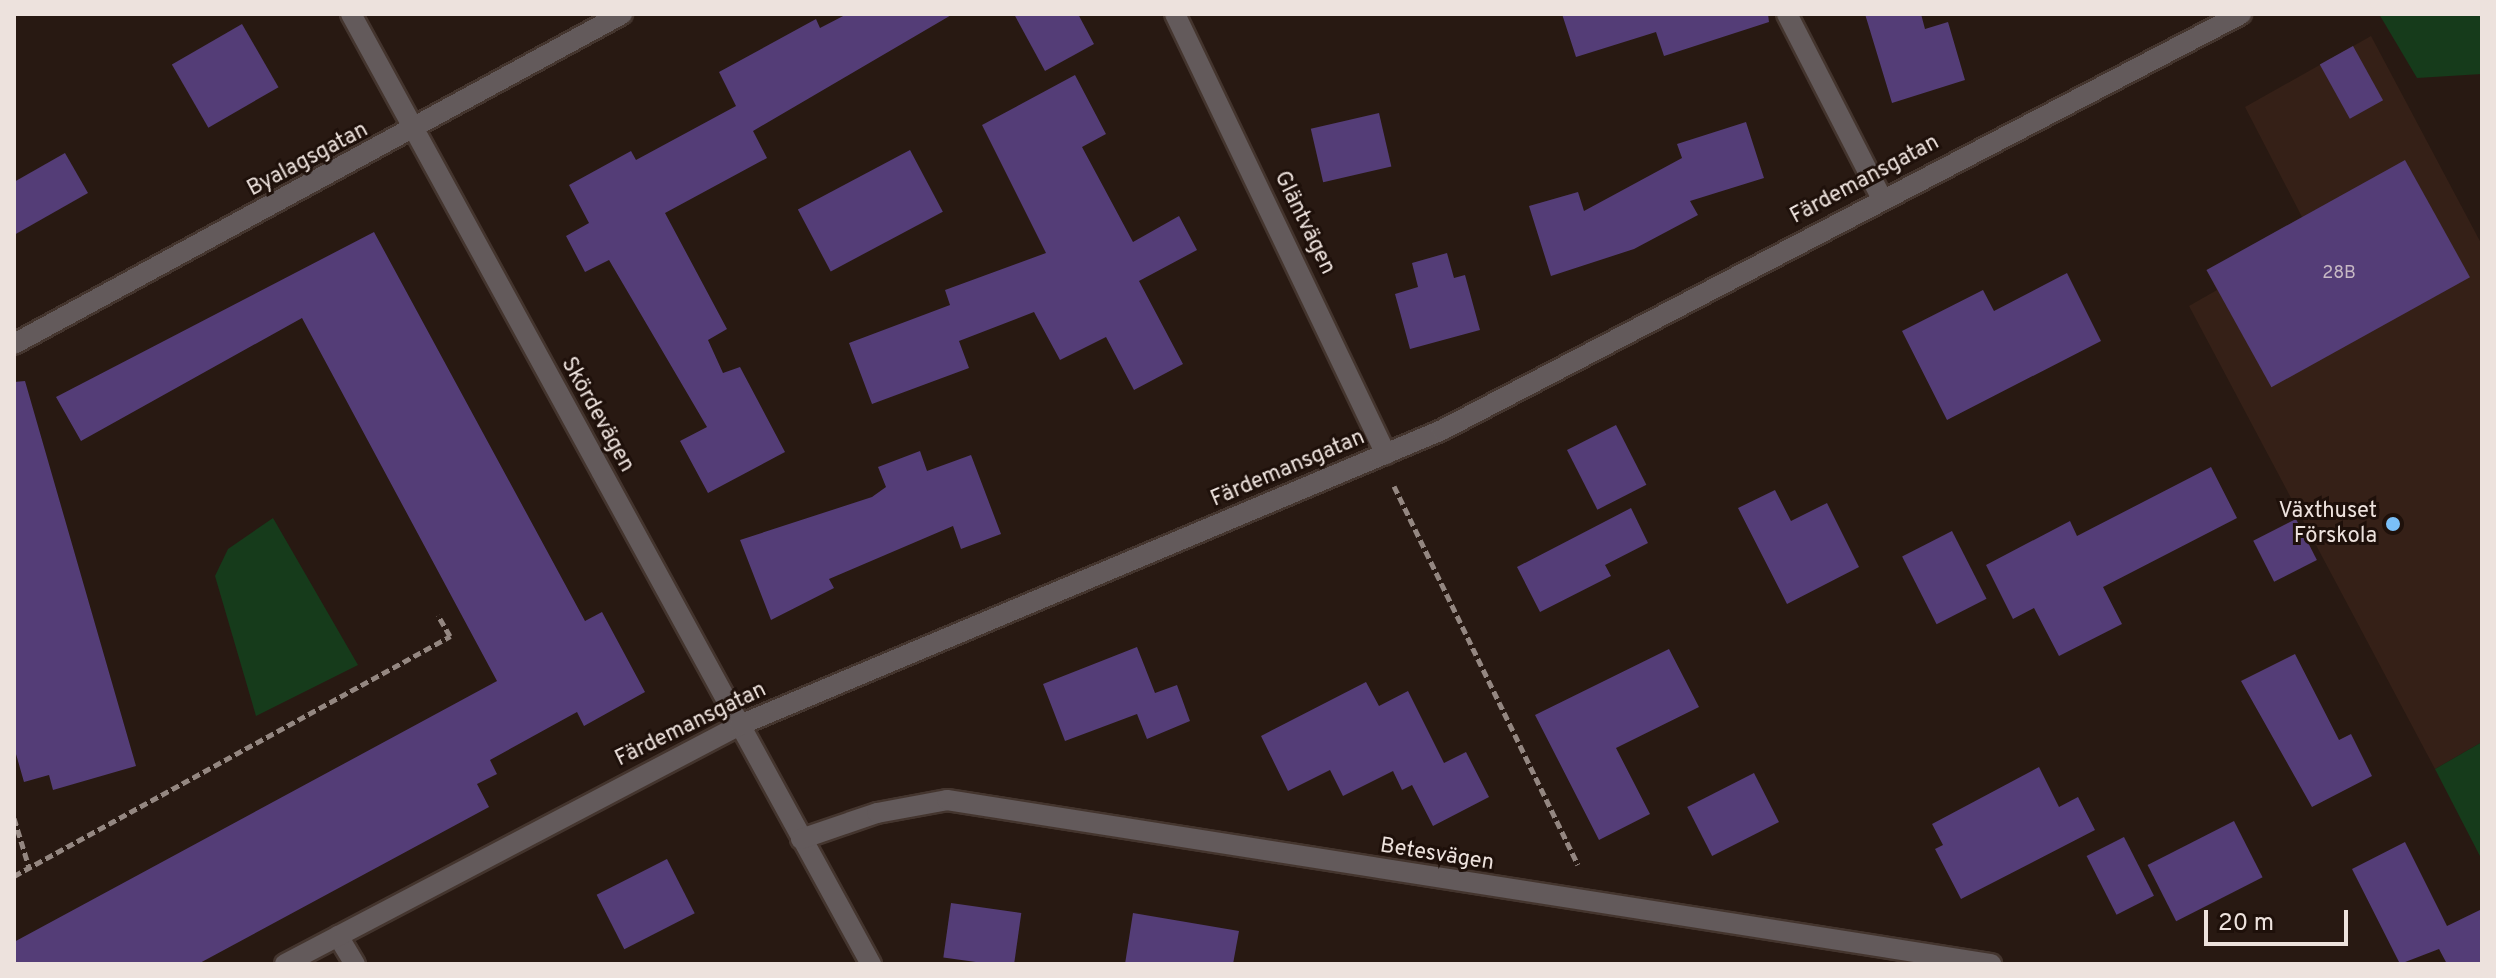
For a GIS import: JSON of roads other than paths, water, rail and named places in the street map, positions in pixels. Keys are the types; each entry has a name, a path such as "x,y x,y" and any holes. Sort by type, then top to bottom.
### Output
{"street":[{"name":"Skördevägen","path":"351,14 412,132 871,964"},
{"name":"Byalagsgatan","path":"14,344 412,132 622,14"},
{"name":"Gläntvägen","path":"1175,14 1386,454"},
{"path":"1787,14 1882,199"},
{"name":"Färdemansgatan","path":"285,964 740,725 1386,454 2241,14"},
{"name":"Betesvägen","path":"801,839 877,813 947,800 1573,901 1991,964"},
{"path":"338,936 355,964"}],"place":[{"name":"Växthuset Förskola","path":"2393,524"}]}
